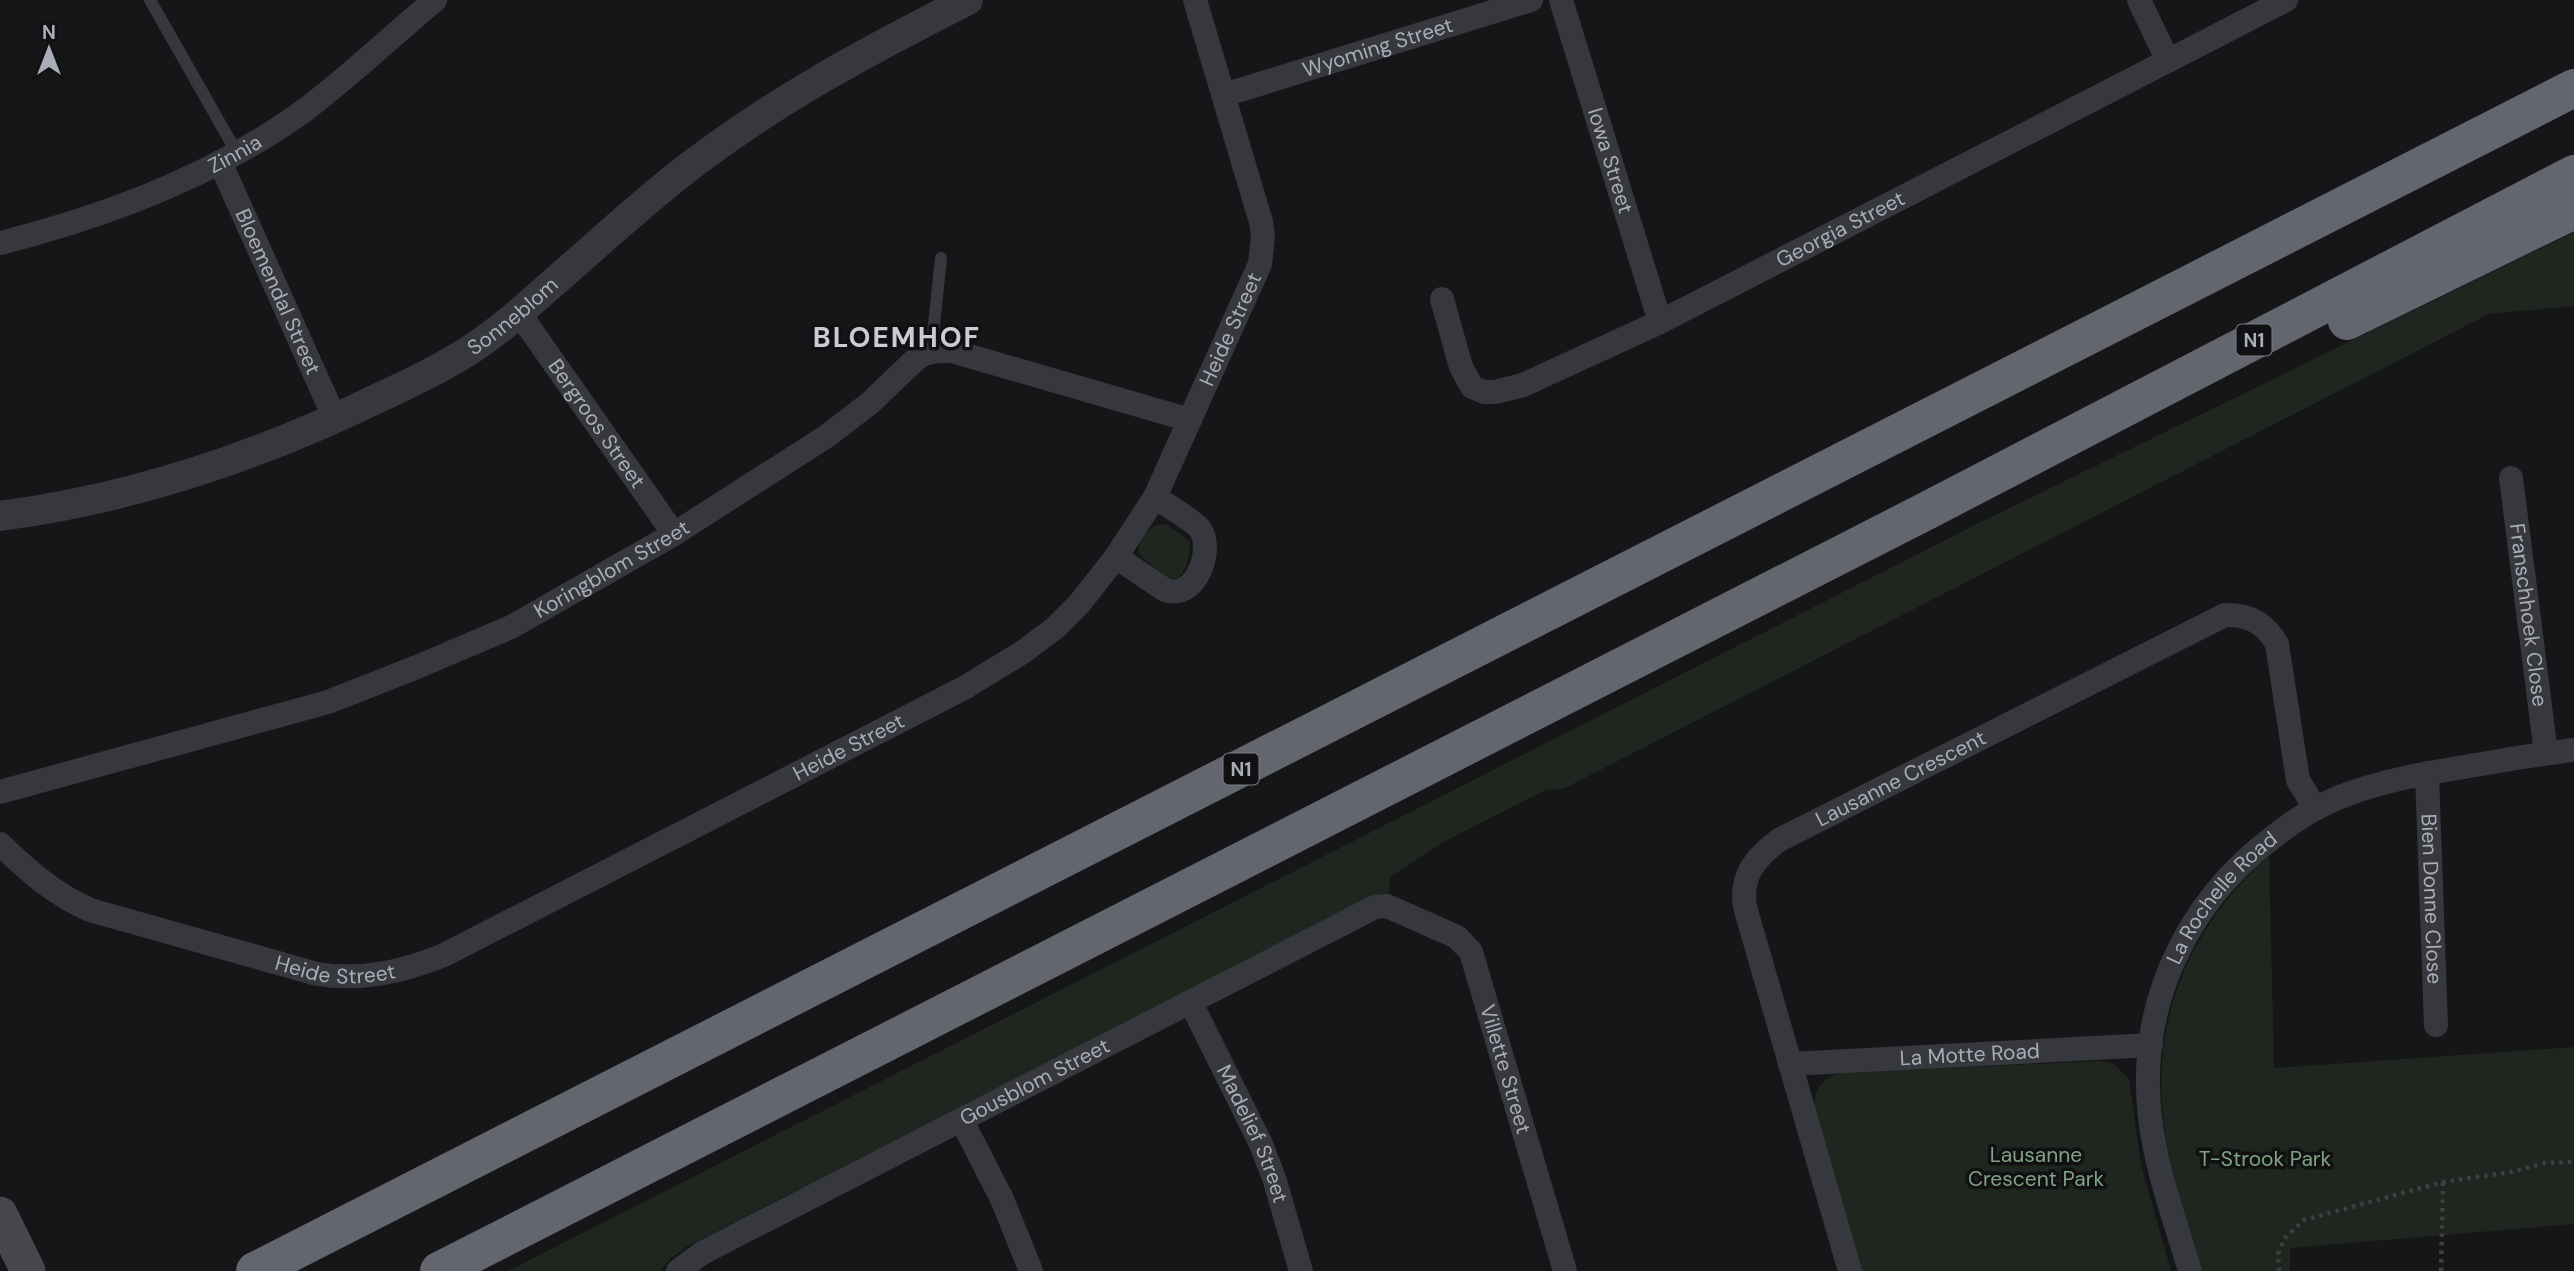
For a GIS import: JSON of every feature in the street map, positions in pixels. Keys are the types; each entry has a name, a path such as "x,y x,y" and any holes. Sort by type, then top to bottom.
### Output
{"highway":[{"path":"2228,267 2574,62"},
{"name":"N1","path":"255,1271 2228,267 2574,88"},
{"name":"N1","path":"439,1271 1934,507 2574,174"},
{"path":"1934,507 2064,457 2574,210"}],"main road":[{"path":"0,1214 28,1271"}],"street":[{"name":"Zinnia","path":"0,243 95,217 228,158 306,108 435,0"},
{"name":"Sonneblom","path":"0,516 75,504 195,474 236,460 335,419 463,355 519,313 690,166 756,119 828,74 968,0"},
{"name":"Heide Street","path":"0,844 43,884 90,910 317,974 360,978 390,972 444,955 964,688 1023,652 1055,628 1079,604 1116,557 1155,497 1255,277 1262,250 1261,222 1195,0"},
{"name":"Wyoming Street","path":"1224,95 1531,0"},
{"name":"Iowa Street","path":"1561,0 1660,321"},
{"path":"2139,0 2168,61"},
{"name":"Georgia Street","path":"1442,299 1461,367 1472,387 1484,391 1522,385 1660,321 2286,0"},
{"name":"Bloemendal Street","path":"228,158 335,419"},
{"name":"Bergroos Street","path":"519,313 674,534"},
{"path":"931,353 952,351 1190,420"},
{"name":"Koringblom Street","path":"0,792 328,702 510,627 674,534 827,436 870,403 915,359 931,353"},
{"name":"Franschhoek Close","path":"2511,478 2546,753"},
{"path":"1116,557 1165,590 1183,592 1191,587 1199,573 1204,553 1200,529 1155,497"},
{"name":"Lausanne Crescent","path":"1850,1271 1743,896 1749,870 1762,852 1779,840 2225,615 2237,615 2259,622 2277,644 2298,780 2315,808"},
{"name":"La Rochelle Road","path":"2190,1271 2161,1174 2153,1138 2148,1092 2151,1045 2166,980 2185,936 2199,912 2247,858 2288,825 2315,808 2362,789 2427,773 2574,750"},
{"name":"Bien Donne Close","path":"2427,773 2435,1025"},
{"name":"Gousblom Street","path":"678,1271 702,1253 1375,907 1397,909"},
{"name":"Villette Street","path":"1397,909 1457,937 1471,952 1565,1271"},
{"name":"Madelief Street","path":"1191,1003 1261,1144 1274,1178 1301,1271"},
{"name":"La Motte Road","path":"1790,1064 2151,1045"},
{"path":"962,1121 1002,1199 1031,1271"}],"lane":[{"path":"150,0 228,158"},
{"path":"931,353 941,258"}],"path":[{"path":"2279,1271 2277,1254 2284,1239 2304,1220 2443,1182 2511,1172 2545,1163 2574,1162"},
{"path":"2441,1271 2443,1182"}],"green space":[{"path":"2574,232 2574,306 2489,314 1565,788 1546,790 1445,841 1390,877 1388,896 1363,901 686,1247 660,1271 508,1271 1977,524"},
{"path":"1161,524 1168,525 1190,542 1184,571 1176,578 1164,576 1144,559 1138,550 1146,534"},
{"name":"T-Strook Park","path":"2269,856 2274,1068 2574,1047 2574,1224 2290,1248 2290,1271 2203,1271 2169,1156 2161,1078 2164,1042 2183,973 2199,941 2242,882"},
{"name":"Lausanne Crescent Park","path":"2099,1061 2114,1064 2129,1079 2141,1165 2171,1271 1862,1271 1815,1113 1815,1098 1824,1082 1843,1073"}],"district":[{"name":"BLOEMHOF","path":"897,337"}]}
